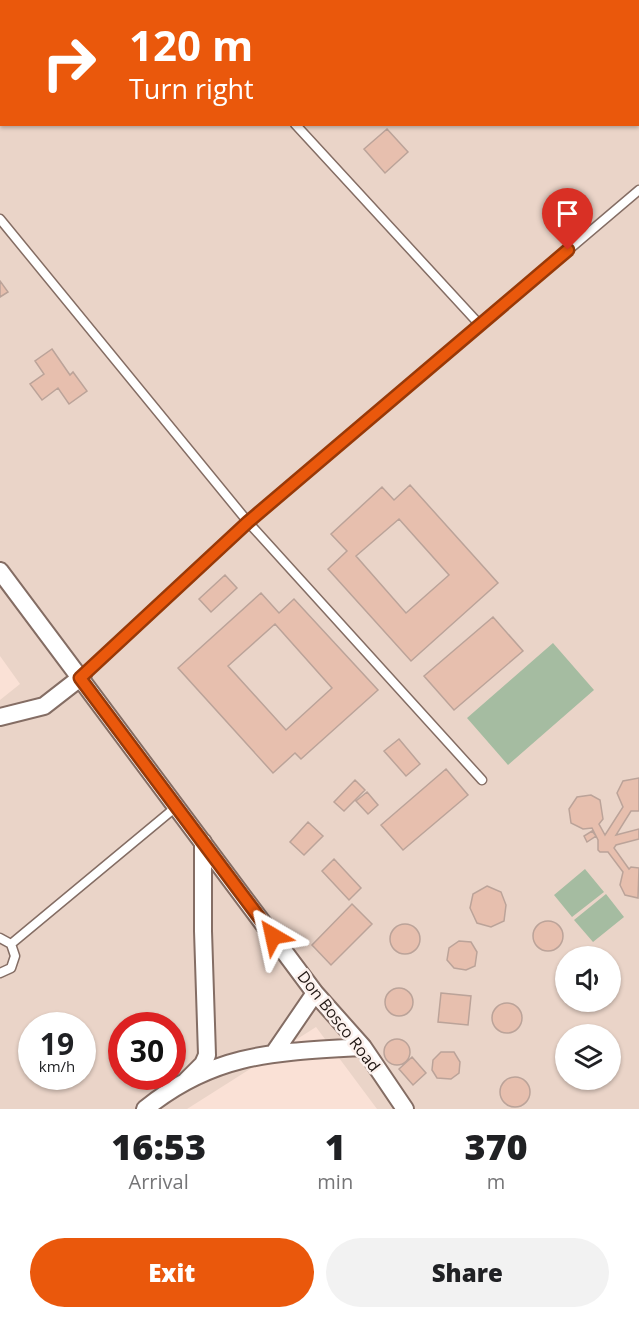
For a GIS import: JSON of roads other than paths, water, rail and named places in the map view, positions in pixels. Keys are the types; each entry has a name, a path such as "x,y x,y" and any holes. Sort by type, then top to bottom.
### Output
{"street":[{"name":"Don Bosco Road","path":"0,572 81,676 315,993 363,1047 405,1109"},
{"path":"0,717 44,706 81,676"},
{"path":"186,1081 203,1064 207,1055 203,842"},
{"path":"274,1053 315,993"},
{"path":"186,1081 213,1068 274,1053 363,1047"},
{"path":"145,1109 173,1090"}],"lane":[{"path":"297,126 480,325"},
{"path":"81,676 248,522 639,190"},
{"path":"0,219 248,522 482,780"},
{"path":"11,944 176,807"},
{"path":"0,938 11,944 15,956 11,968 0,973"}]}
